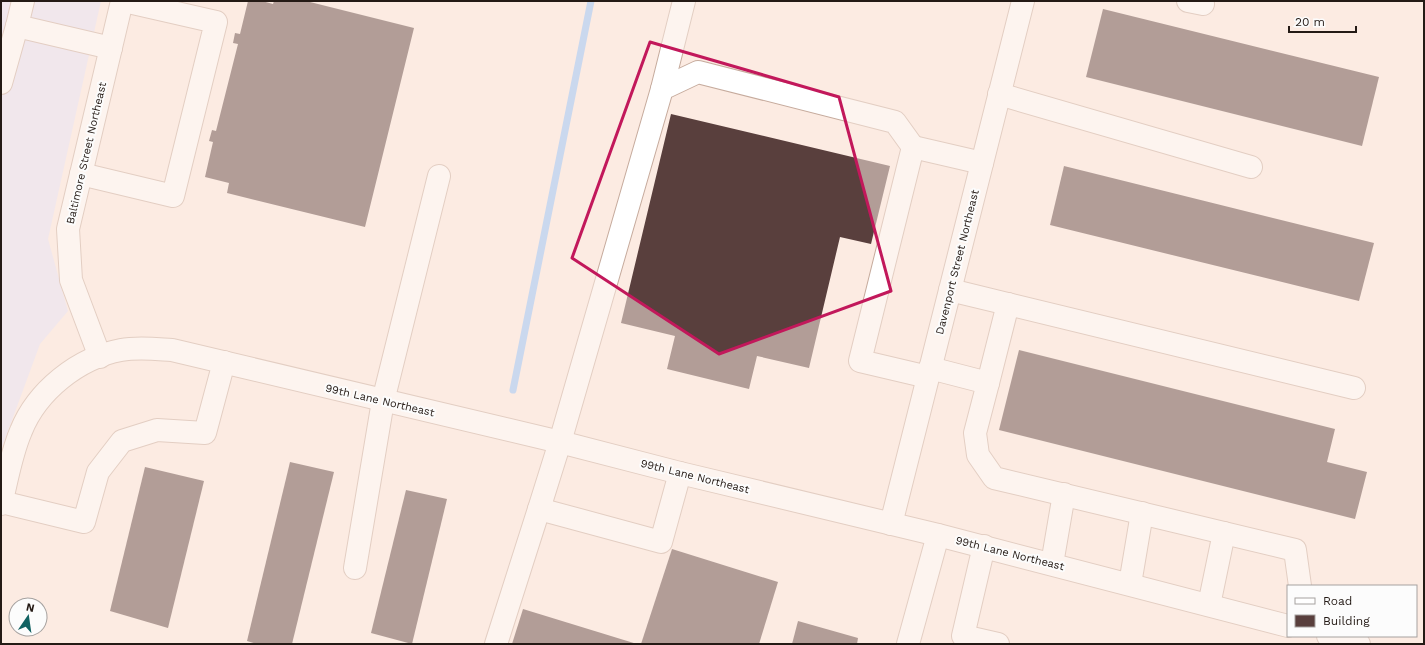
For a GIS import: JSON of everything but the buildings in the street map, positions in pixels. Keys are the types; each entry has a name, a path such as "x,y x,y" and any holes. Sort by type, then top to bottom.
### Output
{"street":[{"path":"1,83 23,1"},
{"path":"81,174 173,196 216,22 123,1"},
{"name":"Baltimore Street Northeast","path":"100,357 71,280 68,229 110,48 123,1"},
{"path":"496,644 560,442 662,89 684,1"},
{"name":"Davenport Street Northeast","path":"891,524 1023,1"},
{"path":"17,26 110,48"},
{"path":"662,89 698,72 895,122 913,147 982,163"},
{"path":"999,94 1251,166"},
{"path":"913,147 860,361 988,383"},
{"path":"355,568 382,401 439,176"},
{"path":"950,290 1354,388"},
{"path":"1008,304 975,433 978,455 994,478 1295,550 1300,585"},
{"name":"99th Lane Northeast","path":"100,357 120,350 146,348 172,350 560,442 680,473 984,546 1287,626"},
{"path":"1,509 8,444 21,430 33,407 51,386 74,368 100,357"},
{"path":"1,503 84,522 98,472 122,441 157,430 205,433 224,362"},
{"path":"538,509 661,542 680,473"},
{"path":"1052,564 1064,494"},
{"path":"1130,584 1142,513"},
{"path":"1209,605 1224,533"},
{"path":"908,644 938,535"},
{"path":"984,546 962,640 998,644"},
{"path":"1332,637 1359,644"}],"highlighted area":[{"path":"650,42 839,97 891,291 719,354 572,258"}],"shaded area":[{"path":"1,1 101,1 48,239 68,311 40,344 1,450"}],"waterway":[{"path":"513,390 591,1"}]}
